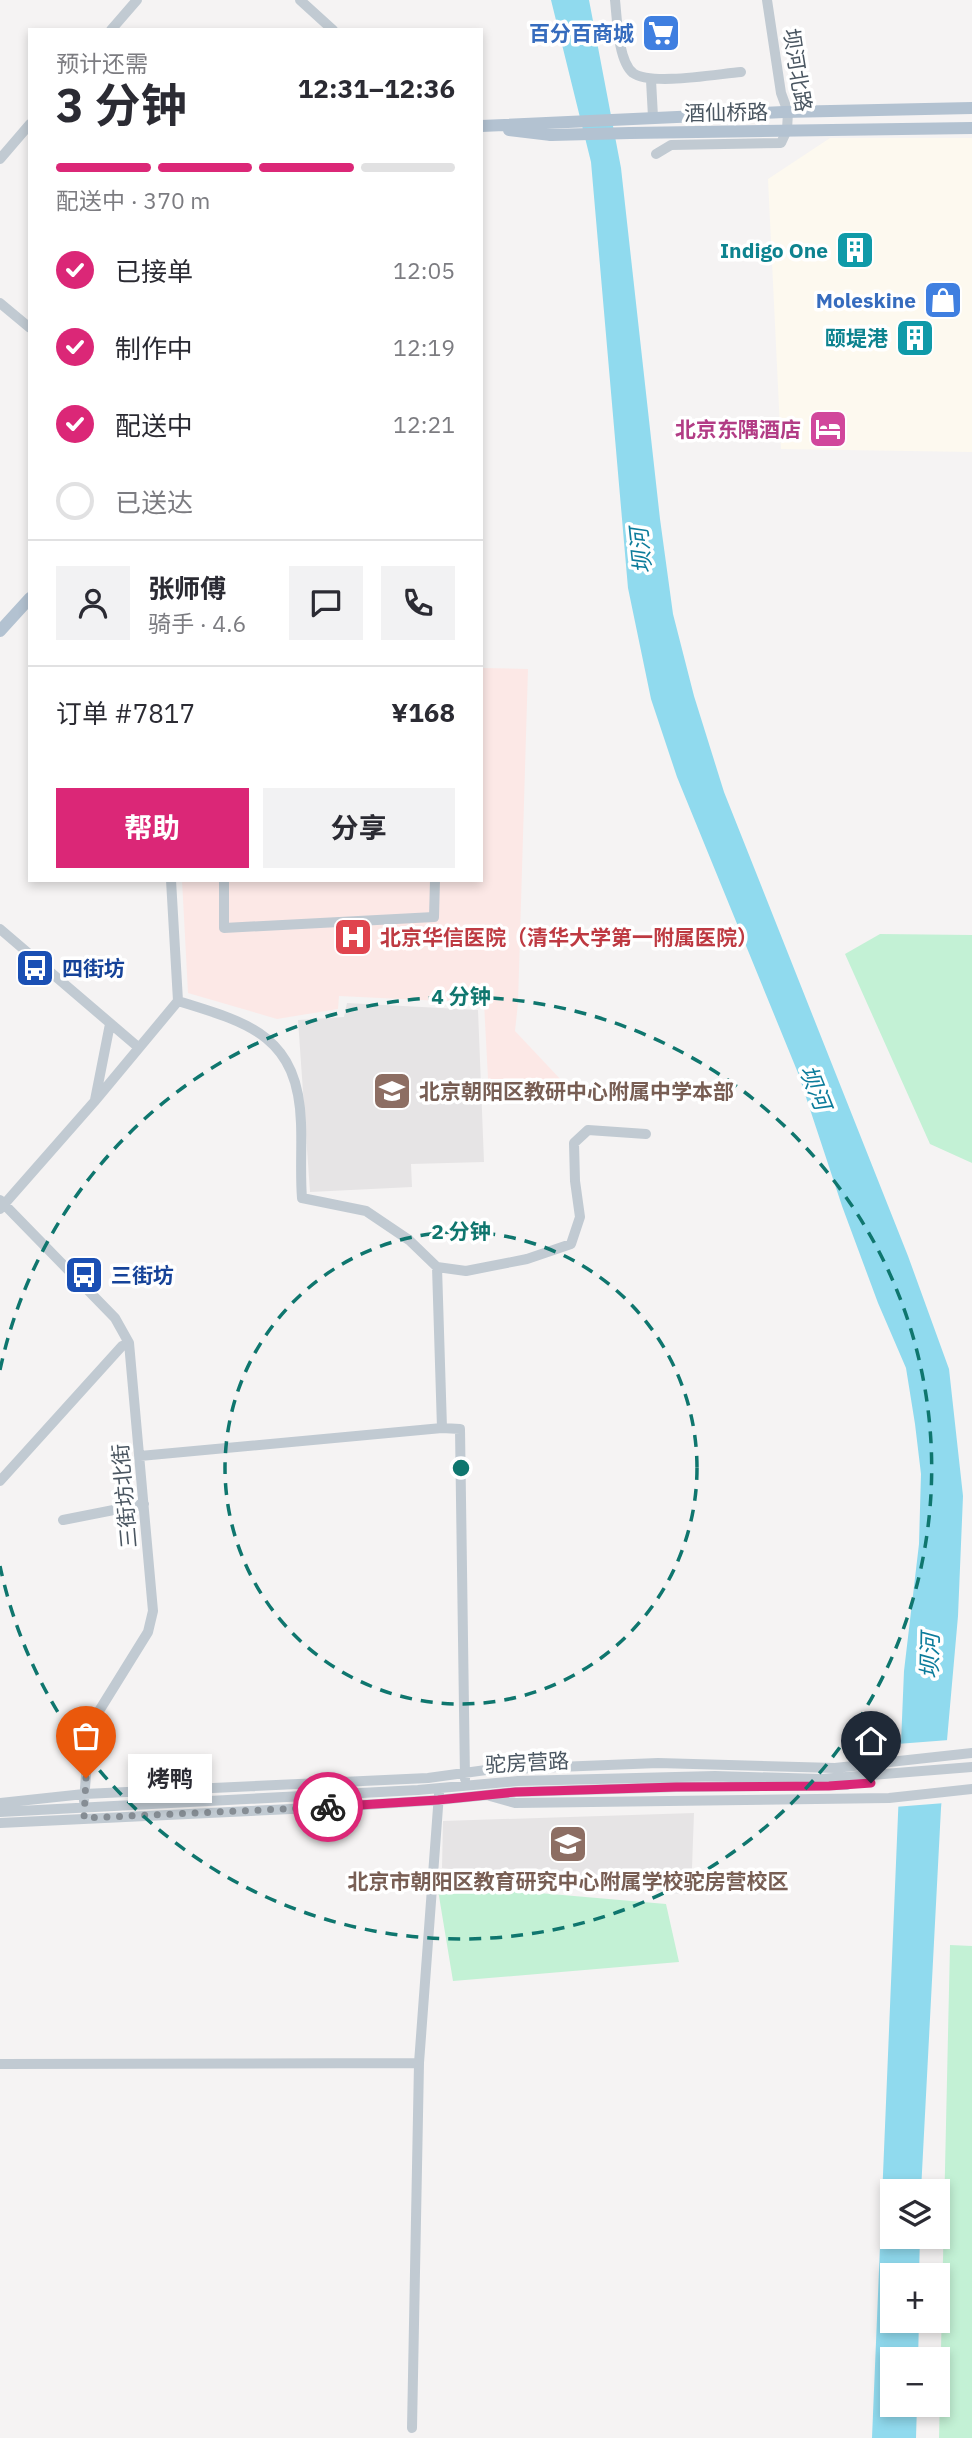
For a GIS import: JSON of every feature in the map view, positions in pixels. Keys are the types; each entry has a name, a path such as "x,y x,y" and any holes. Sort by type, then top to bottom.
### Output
{"main road":[{"name":"酒仙桥路","path":"630,126 653,117 972,108"},
{"name":"酒仙桥路","path":"483,126 787,130 972,128"},
{"path":"0,631 28,600"}],"street":[{"path":"113,28 137,0"},
{"path":"300,0 331,28"},
{"path":"615,0 623,57 632,72 652,80 741,72"},
{"name":"坝河北路","path":"656,154 671,145 781,143 787,130 788,112 781,93 767,0"},
{"path":"652,80 653,117"},
{"path":"0,159 28,126"},
{"path":"0,303 28,326"},
{"path":"1,1204 94,1102 178,1000 171,882"},
{"path":"224,882 224,928 434,917 435,882"},
{"path":"0,929 138,1047"},
{"path":"178,1000 236,1018 273,1041 293,1072 302,1121 302,1198 366,1211 409,1240 437,1267 466,1271 527,1259 570,1244 579,1217 575,1143 588,1130 646,1134"},
{"path":"94,1102 110,1024"},
{"name":"三街坊北街","path":"1,1204 115,1318 129,1343 153,1611 148,1632 99,1711 89,1752 84,1806"},
{"path":"437,1267 442,1428"},
{"path":"0,1481 122,1346 129,1343"},
{"path":"139,1456 442,1428 460,1429 466,1785"},
{"path":"63,1520 144,1504"},
{"path":"0,1812 428,1778 465,1772 658,1763 835,1768 890,1760 967,1754"},
{"name":"驼房营路","path":"84,1806 676,1787 829,1786 967,1771"},
{"name":"驼房营路","path":"439,1794 466,1785 590,1778 890,1778"},
{"path":"482,1794 515,1803 889,1798 967,1789"},
{"path":"412,2428 419,2063 439,1794"},
{"path":"0,1803 84,1806"},
{"path":"0,1823 84,1806"},
{"path":"0,2064 419,2063"}],"shaded area":[{"name":"颐堤港","path":"830,138 972,138 972,452 781,449 768,179"},
{"name":"北京华信医院（清华大学第一附属医院）","path":"483,668 528,669 515,1031 563,1082 563,1097 489,1097 484,1003 339,996 338,1009 277,1019 188,993 182,882 483,882"},
{"name":"北京朝阳区教研中心附属中学本部","path":"347,1003 478,1010 484,1162 411,1164 412,1187 310,1192 298,1020 344,1017"},
{"name":"北京市朝阳区教育研究中心附属学校驼房营校区","path":"694,1813 691,1895 442,1868 443,1821"}],"green space":[{"path":"880,934 972,935 972,1163 930,1144 845,954"},
{"path":"437,1884 666,1904 679,1962 453,1981"},
{"path":"950,1945 972,1946 972,2438 939,2438 939,2417 950,2417 950,2347 941,2347 941,2333 950,2333 950,2263 943,2263 943,2249 950,2249 950,2179 945,2179"}],"water":[{"name":"坝河","path":"551,0 589,0 621,168 673,614 694,696 724,792 908,1256 949,1369 963,1496 958,1616 941,1808 922,2179 883,2179 904,1671 919,1544 921,1474 906,1368 878,1303 842,1206 798,1073 677,777 651,699 628,588 591,162"},
{"path":"880,2246 880,2249 920,2249 919,2263 880,2263 880,2333 919,2333 918,2347 880,2347 880,2417 917,2417 916,2438 872,2438"}],"pier":[{"path":"949,1740 945,1803 894,1807 897,1744"}],"way so far":[{"path":"86,1778 84,1818 328,1807"}],"place":[{"name":"百分百商城","path":"661,33"},
{"name":"Indigo One","path":"855,250"},
{"name":"Moleskine","path":"943,300"},
{"name":"颐堤港","path":"915,338"},
{"name":"北京东隅酒店","path":"828,429"},
{"name":"北京华信医院（清华大学第一附属医院）","path":"353,937"},
{"name":"四街坊","path":"35,968"},
{"name":"北京朝阳区教研中心附属中学本部","path":"392,1091"},
{"name":"三街坊","path":"84,1275"},
{"name":"烤鸭","path":"86,1778"},
{"name":"北京市朝阳区教育研究中心附属学校驼房营校区","path":"568,1844"}],"route":[{"path":"328,1807 516,1792 871,1783"}]}
